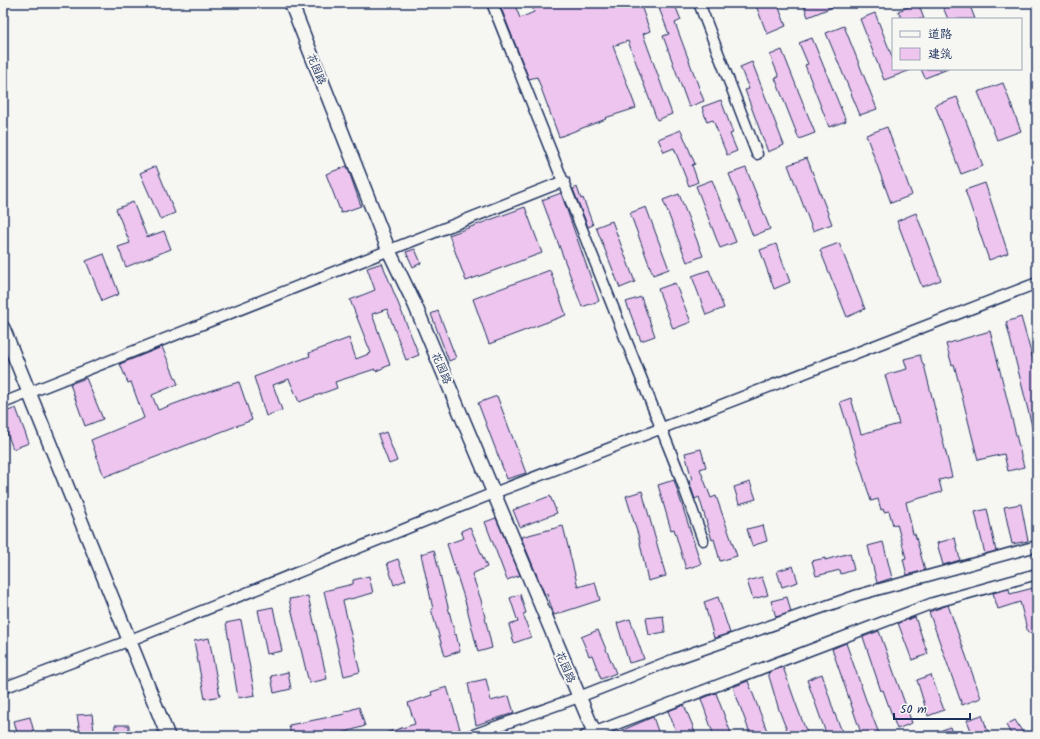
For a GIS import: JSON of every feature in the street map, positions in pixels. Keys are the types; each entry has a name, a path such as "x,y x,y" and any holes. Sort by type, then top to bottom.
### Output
{"street":[{"name":"花园路","path":"291,3 390,251 415,305 579,697 590,734"},
{"path":"492,3 662,429 703,540"},
{"path":"699,3 757,154"},
{"path":"3,403 564,181"},
{"path":"3,688 128,641 494,493 1037,283"},
{"path":"3,328 128,641 168,736"},
{"path":"470,736 579,697 675,659 858,595 1037,546"},
{"path":"590,734 933,603 1037,574"}],"building":[{"path":"499,3 514,3 520,18 534,12 531,3 546,3 548,7 558,3 640,3 650,31 643,34 672,114 657,120 628,41 613,46 636,108 605,118 606,119 559,137 537,77 529,79"},
{"path":"657,3 674,3 681,20 675,23 704,101 689,107 663,36 669,34"},
{"path":"755,3 777,3 786,26 767,34"},
{"path":"803,3 840,3 840,4 808,17"},
{"path":"918,3 924,18 902,18 898,11"},
{"path":"941,3 969,3 975,18 948,18"},
{"path":"875,13 892,56 892,70 911,70 884,80 860,19"},
{"path":"844,26 877,109 860,115 826,33"},
{"path":"812,38 846,121 829,127 805,65 808,64 799,43"},
{"path":"782,50 815,133 799,139 775,78 779,77 770,55"},
{"path":"752,62 784,145 768,152 745,90 749,89 740,67"},
{"path":"921,70 945,70 925,78"},
{"path":"1003,83 1021,131 997,140 978,92"},
{"path":"957,97 983,166 961,174 935,105"},
{"path":"721,100 733,133 730,134 737,151 727,155 713,120 707,122 702,107"},
{"path":"887,127 912,195 891,203 866,135"},
{"path":"681,130 695,164 692,165 698,182 689,186 674,148 664,152 658,139"},
{"path":"807,158 832,224 813,231 788,165"},
{"path":"156,166 175,213 160,219 140,173"},
{"path":"347,166 361,206 341,213 326,174"},
{"path":"746,168 770,229 753,236 729,174"},
{"path":"712,180 736,242 720,248 696,186"},
{"path":"985,183 1008,253 989,260 965,190"},
{"path":"577,187 581,199 583,198 593,225 588,227 573,189"},
{"path":"561,193 599,301 582,307 542,200"},
{"path":"679,194 703,256 687,262 663,200"},
{"path":"133,202 147,237 164,231 171,249 126,267 118,247 130,243 116,209"},
{"path":"525,207 542,253 466,281 449,235"},
{"path":"646,207 669,269 653,275 630,213"},
{"path":"916,213 941,280 922,287 897,221"},
{"path":"612,221 635,282 620,288 596,227"},
{"path":"839,243 865,309 847,317 820,250"},
{"path":"776,244 790,282 774,289 760,250"},
{"path":"415,249 421,263 413,267 406,252"},
{"path":"104,254 119,294 102,301 86,261"},
{"path":"382,263 419,355 406,360 387,309 372,314 390,365 376,371 375,369 335,382 337,388 299,402 289,379 273,385 282,410 266,416 254,377 310,356 309,353 349,338 356,359 371,353 350,300 375,290 367,268"},
{"path":"550,270 566,315 489,344 473,299"},
{"path":"709,270 724,308 706,315 692,276"},
{"path":"675,283 691,322 673,329 658,289"},
{"path":"641,297 655,336 641,341 626,302"},
{"path":"438,311 456,358 449,361 431,314"},
{"path":"1021,317 1037,374 1037,434 1034,434 1006,322"},
{"path":"990,331 1024,467 1008,471 1004,454 978,460 954,364 952,365 946,344"},
{"path":"162,347 178,384 152,395 158,410 212,390 239,382 252,420 104,477 91,440 144,418 131,382 128,383 120,364"},
{"path":"920,355 924,365 952,477 939,480 942,492 906,502 913,534 915,534 925,570 907,575 903,559 906,558 897,524 893,525 889,511 884,512 883,509 881,510 878,499 871,501 840,402 851,398 861,434 899,424 885,375 907,369 904,359"},
{"path":"86,378 103,419 85,426 70,384"},
{"path":"497,396 526,473 507,479 478,403"},
{"path":"16,408 29,443 13,449 3,422 3,413"},
{"path":"386,432 397,461 389,464 378,435"},
{"path":"701,449 706,467 700,469 711,498 716,496 737,556 720,561 699,497 695,499 689,481 692,480 685,453"},
{"path":"674,480 701,564 686,569 674,529 671,530 658,485"},
{"path":"750,482 756,499 739,504 734,487"},
{"path":"642,491 666,576 648,581 639,538 626,496"},
{"path":"550,496 557,513 520,527 513,510"},
{"path":"1021,504 1028,541 1012,544 1004,507"},
{"path":"987,509 996,551 985,554 975,512"},
{"path":"496,518 520,575 507,580 485,522"},
{"path":"763,525 767,541 752,546 747,529"},
{"path":"563,526 578,587 595,582 600,600 554,615 547,594 545,595 521,537"},
{"path":"470,527 487,567 472,574 481,600 492,648 478,652 466,604 447,544 464,538 461,531"},
{"path":"955,538 960,560 943,565 937,543"},
{"path":"883,542 892,578 877,583 868,546"},
{"path":"434,550 460,651 445,656 431,609 433,609 421,554"},
{"path":"850,553 854,570 841,574 840,570 816,576 812,561 825,558 825,560"},
{"path":"398,559 406,580 394,585 387,563"},
{"path":"793,566 798,582 782,587 777,571"},
{"path":"369,576 373,593 343,601 360,672 344,676 324,591 353,584 353,580"},
{"path":"762,577 768,595 753,599 747,581"},
{"path":"1037,587 1037,605 1034,605 1037,617 1037,631 1028,633 1020,602 998,609 993,593 1009,589 1010,594"},
{"path":"520,594 526,613 523,614 531,637 514,643 509,625 518,622 510,598"},
{"path":"308,596 327,679 309,683 289,599"},
{"path":"718,597 730,633 714,638 704,602"},
{"path":"787,597 791,612 776,617 771,601"},
{"path":"948,605 981,698 962,705 929,612"},
{"path":"273,607 282,651 267,654 258,610"},
{"path":"663,616 665,632 649,635 646,618"},
{"path":"915,617 928,654 912,660 898,623"},
{"path":"630,619 644,659 629,663 617,623"},
{"path":"241,620 255,695 238,698 226,623"},
{"path":"598,630 616,673 601,679 592,655 589,656 581,637"},
{"path":"879,631 912,723 897,729 883,690 881,691 863,637"},
{"path":"209,638 220,696 205,699 194,641"},
{"path":"846,643 880,736 862,736 832,649"},
{"path":"783,667 808,736 789,736 779,710 768,673"},
{"path":"288,672 291,689 274,693 271,676"},
{"path":"822,674 834,712 844,736 827,736 807,680"},
{"path":"931,675 944,710 928,716 917,680"},
{"path":"486,679 491,701 509,696 514,713 476,725 468,683"},
{"path":"748,681 769,736 751,736 733,687"},
{"path":"447,687 460,729 438,736 383,736 382,734 415,724 408,703 432,695 431,692"},
{"path":"716,693 732,736 714,736 701,699"},
{"path":"684,705 696,736 678,736 668,711"},
{"path":"359,707 365,726 333,736 291,736 289,725 345,714 344,712"},
{"path":"92,714 94,732 80,733 77,715"},
{"path":"982,715 988,732 973,736 967,720"},
{"path":"30,717 35,736 18,736 14,721"},
{"path":"653,717 659,734 655,736 609,736"},
{"path":"1015,720 1025,736 1012,736 1006,725"},
{"path":"115,725 129,725 129,736 114,736"},
{"path":"950,727 953,736 929,736 929,735"}]}
